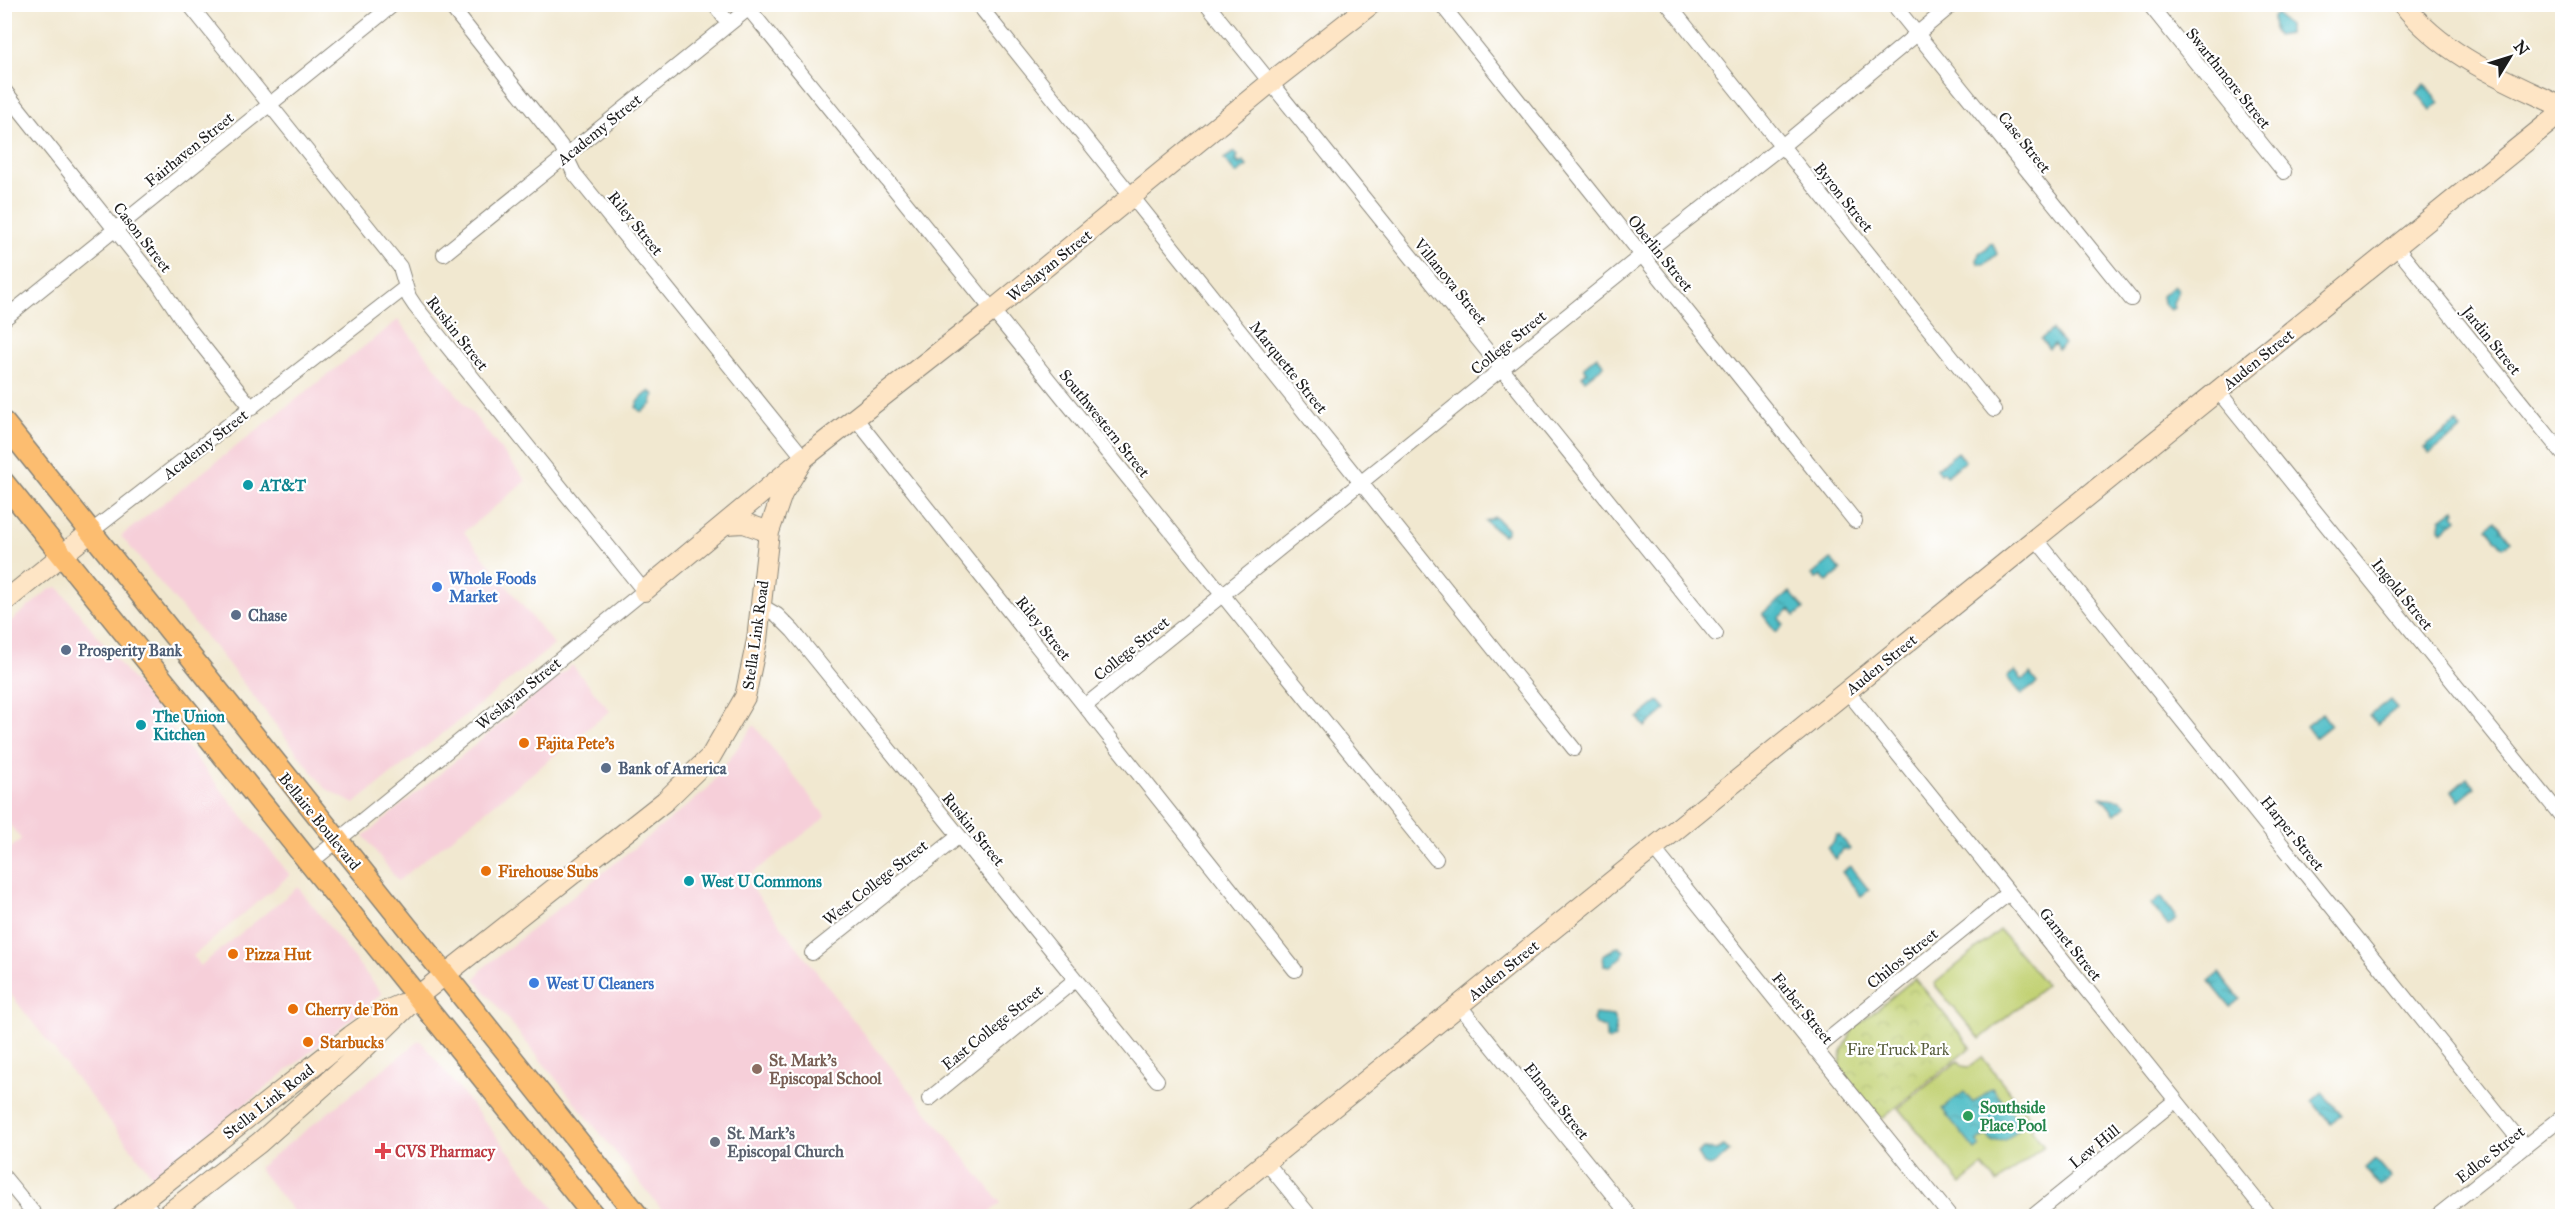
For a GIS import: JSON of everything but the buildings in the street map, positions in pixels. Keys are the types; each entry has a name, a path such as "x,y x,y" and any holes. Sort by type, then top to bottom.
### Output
{"main road":[{"name":"Bellaire Boulevard","path":"4,423 638,1216"},
{"name":"Bellaire Boulevard","path":"4,483 594,1216"},
{"path":"524,1129 550,1108"}],"street":[{"name":"Ruskin Street","path":"189,4 400,267 415,306 644,591"},
{"name":"Fairhaven Street","path":"4,319 394,4"},
{"name":"Riley Street","path":"449,4 561,146 578,178 804,458"},
{"path":"714,4 729,24"},
{"name":"Marquette Street","path":"978,4 1574,749"},
{"name":"Villanova Street","path":"1207,4 1716,634"},
{"name":"Weslayan Street","path":"311,862 804,458 993,310 1270,83 1371,4"},
{"name":"Oberlin Street","path":"1441,4 1855,521"},
{"name":"Byron Street","path":"1668,4 1994,410"},
{"name":"Case Street","path":"1893,4 2131,299"},
{"name":"College Street","path":"1085,706 1642,255 1782,146 1953,4"},
{"name":"Swarthmore Street","path":"2149,4 2284,172"},
{"path":"2403,4 2431,34 2465,60 2562,107"},
{"name":"Academy Street","path":"444,254 752,7"},
{"name":"Southwestern Street","path":"752,7 1436,859"},
{"name":"Cason Street","path":"4,90 160,286 196,338 252,408"},
{"name":"Auden Street","path":"1198,1216 2562,112"},
{"name":"Jardin Street","path":"2396,247 2562,453"},
{"name":"Academy Street","path":"4,602 406,287"},
{"name":"Ingold Street","path":"2218,391 2562,817"},
{"name":"Riley Street","path":"856,418 1295,970"},
{"name":"Stella Link Road","path":"165,1216 259,1143 349,1063 418,996 665,801 711,756 745,697 757,640 769,532 782,494 804,458"},
{"path":"726,524 744,523 769,532"},
{"name":"Harper Street","path":"2036,539 2525,1147"},
{"name":"Ruskin Street","path":"760,604 777,615 793,630 1157,1080"},
{"name":"Garnet Street","path":"1847,691 2269,1216"},
{"name":"West College Street","path":"812,953 959,836"},
{"name":"Farber Street","path":"1653,848 1950,1216"},
{"name":"Chilos Street","path":"1815,1050 2009,893"},
{"name":"East College Street","path":"929,1099 1075,980"},
{"name":"Stella Link Road","path":"123,1216 377,1017 418,996"},
{"name":"Elmora Street","path":"1459,1005 1630,1216"},
{"name":"Lew Hill","path":"2033,1216 2175,1100"},
{"name":"Edloe Street","path":"2437,1216 2562,1117"},
{"path":"242,1121 259,1143"},
{"path":"1266,1162 1310,1216"},
{"path":"4,1177 36,1216"},
{"path":"143,1200 156,1216"}],"shaded area":[{"path":"398,320 526,481 464,532 554,645 354,804 325,788 221,655 121,536"},
{"path":"58,587 290,875 193,956 200,966 298,887 382,994 154,1178 5,987 5,853 21,839 5,819 5,626 50,589"},
{"path":"572,665 610,711 398,881 364,836"},
{"name":"St. Mark's Episcopal School","path":"754,725 826,817 745,879 862,1031 1001,1203 985,1216 667,1216 475,979 483,968 707,790"},
{"path":"420,1040 560,1216 297,1216 258,1168"}],"green space":[{"path":"2000,930 2046,985 1980,1039 1934,984"},
{"name":"Fire Truck Park","path":"1915,978 1971,1047 1882,1119 1839,1070 1842,1052 1853,1029"},
{"name":"Southside Place Pool","path":"1982,1057 2036,1124 2031,1129 2044,1146 1997,1183 1983,1166 1961,1184 1899,1108 1958,1061 1962,1066 1969,1067"}],"water":[{"path":"2277,14 2288,26 2288,34 2277,36 2274,31 2273,17"},
{"path":"2424,84 2439,103 2431,110 2417,93"},
{"path":"1234,152 1238,156 1236,159 1239,164 1243,161 1247,166 1236,174 1224,159"},
{"path":"1990,243 1993,244 1997,254 1985,264 1979,264 1977,261 1979,253"},
{"path":"2174,285 2179,290 2173,303 2174,308 2170,310 2163,303 2162,296"},
{"path":"2052,330 2064,344 2058,349 2054,344 2049,349 2041,339"},
{"path":"1597,356 1604,365 1585,380 1582,376 1587,372 1584,367"},
{"path":"650,391 655,395 652,404 640,411 636,407 637,404"},
{"path":"2456,423 2461,430 2429,454 2424,448"},
{"path":"1958,452 1965,461 1947,476 1943,472 1940,474 1936,469"},
{"path":"2455,509 2454,514 2457,519 2443,531 2440,528 2441,519"},
{"path":"1495,517 1507,529 1503,535 1485,521"},
{"path":"2496,521 2511,541 2503,547 2487,528"},
{"path":"1831,559 1841,571 1827,582 1821,575 1816,579 1812,575"},
{"path":"1790,592 1804,609 1795,616 1790,609 1779,618 1784,625 1776,632 1762,614"},
{"path":"2015,671 2022,680 2030,674 2037,683 2021,695 2007,677"},
{"path":"2390,700 2397,708 2377,724 2370,716"},
{"path":"1659,701 1666,709 1645,727 1638,718"},
{"path":"2322,713 2331,725 2315,738 2306,726"},
{"path":"2467,778 2475,787 2459,800 2452,791"},
{"path":"2101,797 2121,800 2126,805 2115,814"},
{"path":"1836,835 1839,835 1850,848 1842,849 1836,859 1827,848"},
{"path":"1850,866 1869,890 1861,896 1842,872"},
{"path":"2161,897 2177,919 2168,926 2151,904"},
{"path":"1619,946 1624,951 1622,957 1610,966 1604,965 1603,955"},
{"path":"2219,973 2240,999 2230,1007 2209,981"},
{"path":"1595,1014 1613,1016 1616,1024 1615,1038 1609,1040 1606,1038 1606,1029 1597,1025 1593,1020"},
{"path":"1992,1088 2023,1126 2005,1140 1993,1142 1987,1135 1977,1142 1980,1146 1975,1150 1942,1109 1964,1092 1973,1103"},
{"path":"2322,1092 2341,1115 2331,1124 2312,1101"},
{"path":"1724,1146 1730,1151 1715,1164 1709,1166 1704,1164 1698,1154 1703,1149 1716,1150"},
{"path":"2375,1159 2391,1178 2380,1187 2365,1168"}],"place":[{"name":"AT&T","path":"248,485"},
{"name":"Whole Foods Market","path":"437,587"},
{"name":"Chase","path":"236,615"},
{"name":"Prosperity Bank","path":"66,650"},
{"name":"The Union Kitchen","path":"141,725"},
{"name":"Fajita Pete's","path":"524,743"},
{"name":"Bank of America","path":"606,768"},
{"name":"Firehouse Subs","path":"486,871"},
{"name":"West U Commons","path":"689,881"},
{"name":"Pizza Hut","path":"233,954"},
{"name":"West U Cleaners","path":"534,983"},
{"name":"Cherry de Pön","path":"293,1009"},
{"name":"Starbucks","path":"308,1042"},
{"name":"St. Mark's Episcopal School","path":"757,1069"},
{"name":"Southside Place Pool","path":"1968,1116"},
{"name":"St. Mark's Episcopal Church","path":"715,1142"},
{"name":"CVS Pharmacy","path":"383,1151"}]}
